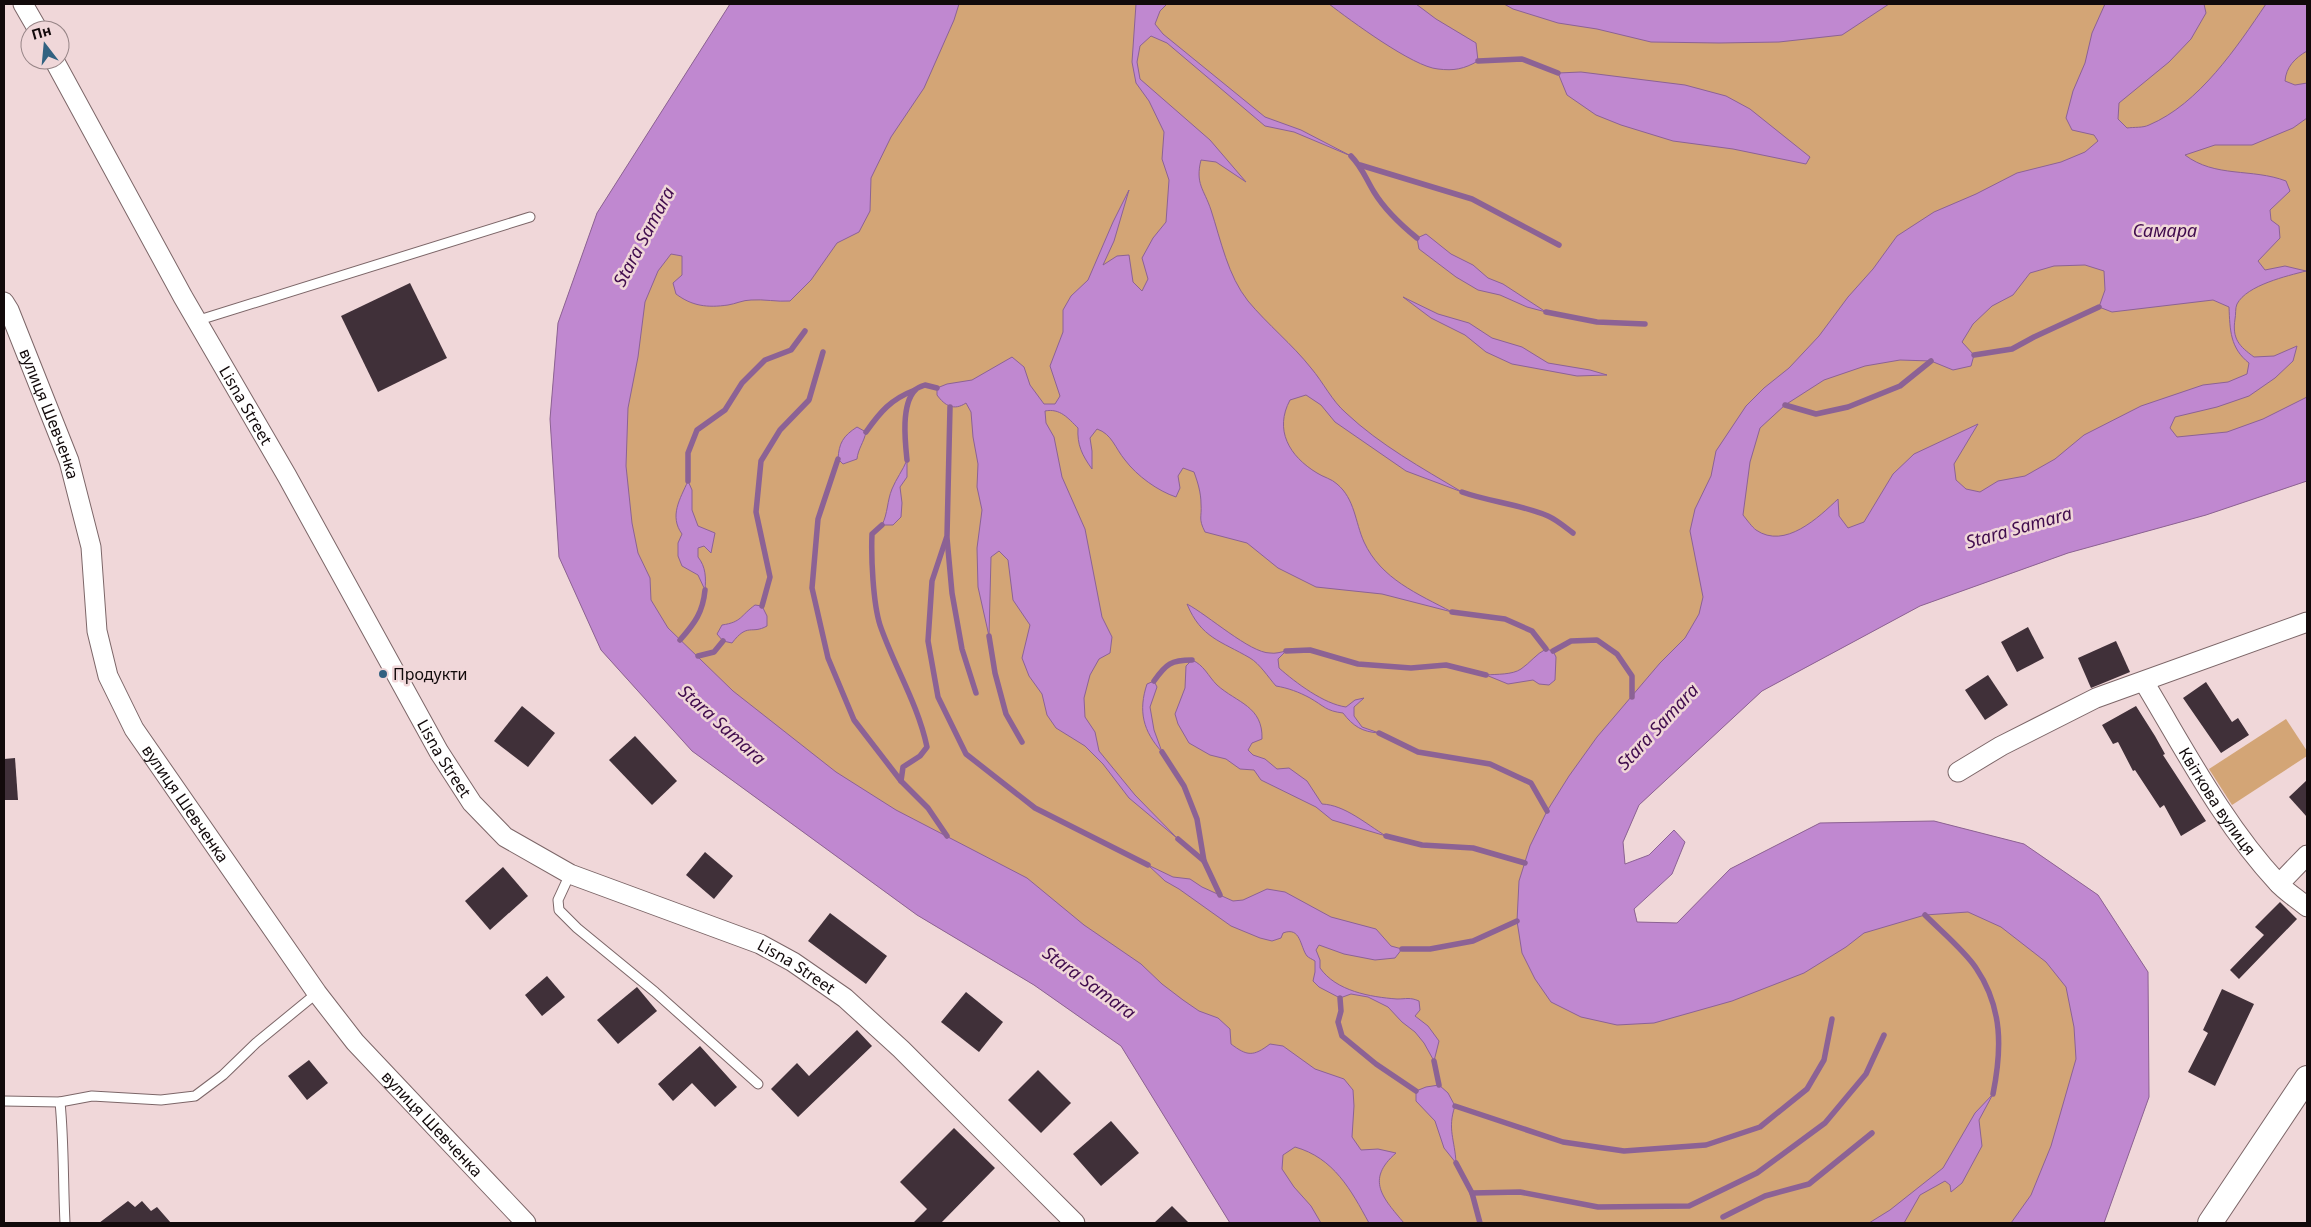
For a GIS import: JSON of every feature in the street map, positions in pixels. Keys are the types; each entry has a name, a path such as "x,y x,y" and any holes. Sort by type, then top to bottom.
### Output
{"street":[{"path":"24,4 33,20"},
{"name":"Lisna Street","path":"59,70 196,321 287,476 439,752 472,803 505,837 570,874 760,944 792,962 845,998 901,1049 1075,1223"},
{"name":"вулиця Шевченка","path":"4,302 9,310 69,461 91,548 97,631 108,676 134,729 317,993 355,1042 526,1223"},
{"path":"1958,772 2001,746 2096,698 2307,622"},
{"name":"Квіткова вулиця","path":"2144,682 2216,801 2279,884 2307,907"},
{"path":"2279,884 2307,855"},
{"path":"2210,1223 2307,1078"}],"lane":[{"path":"196,321 530,217"},
{"path":"570,874 558,900 559,910 577,928 654,992 758,1084"},
{"path":"4,1101 60,1102 92,1096 161,1100 195,1096 223,1075 256,1043 317,993"},
{"path":"60,1102 63,1136 62,1178 65,1223"}],"shaded area":[{"path":"730,4 2307,4 2307,481 2206,515 2068,553 1920,606 1762,691 1639,805 1623,842 1625,864 1637,922 1677,923 1730,869 1820,823 1934,821 2024,844 2098,895 2148,972 2149,1097 2104,1223 1230,1223 1121,1046 1034,985 917,915 692,751 601,650 559,557 550,419 558,323 597,213"},
{"path":"2286,719 2307,751 2307,756 2232,805 2209,769"}],"water":[{"name":"Stara Samara","path":"730,4 959,4 954,20 924,88 891,137 871,178 870,211 859,232 837,243 811,280 790,301 751,300 720,306 694,304 676,294 673,283 682,275 682,256 671,254 658,271 645,302 638,357 628,408 626,466 632,523 638,553 650,578 651,600 668,628 733,691 836,772 896,810 1027,878 1084,925 1141,964 1162,984 1183,1000 1199,1011 1218,1018 1230,1029 1231,1044 1241,1051 1254,1053 1270,1044 1283,1046 1315,1069 1344,1079 1353,1090 1352,1137 1361,1150 1378,1149 1396,1153 1381,1172 1379,1180 1380,1189 1404,1223 1369,1223 1348,1187 1331,1167 1309,1152 1295,1147 1283,1155 1282,1169 1294,1187 1311,1206 1321,1223 1230,1223 1121,1046 1034,985 917,915 692,751 601,650 559,557 550,419 558,323 597,213"},
{"path":"1136,4 1167,4 1160,11 1155,24 1163,34 1265,117 1301,130 1351,156 1294,132 1265,126 1167,43 1151,36 1140,46 1137,62 1140,79 1210,140 1246,182 1216,162 1201,160 1199,175 1201,186 1211,210 1230,269 1235,281 1248,301 1304,359 1336,403 1359,425 1387,446 1462,492 1406,471 1335,422 1321,405 1306,395 1290,400 1285,411 1284,422 1284,432 1287,441 1299,459 1307,466 1335,482 1343,490 1348,497 1364,542 1371,555 1390,576 1426,599 1452,612 1382,594 1316,587 1278,568 1247,543 1205,532 1201,521 1200,492 1194,472 1183,468 1178,476 1180,488 1176,497 1162,491 1136,472 1110,438 1097,429 1090,438 1092,469 1081,450 1078,440 1078,428 1059,412 1045,411 1046,423 1054,437 1062,477 1085,529 1102,617 1112,637 1110,653 1099,659 1090,675 1084,698 1085,717 1095,732 1099,751 1135,795 1178,839 1129,798 1103,764 1085,746 1056,728 1047,715 1042,694 1029,676 1022,658 1030,625 1013,600 1008,560 999,551 991,557 989,636 978,587 977,548 982,510 977,487 978,464 971,412 966,403 958,407 950,406 937,395 937,388 947,384 972,380 1012,357 1024,367 1030,385 1044,404 1055,404 1060,396 1050,366 1063,332 1063,310 1071,296 1088,280 1129,190 1114,241 1103,265 1117,256 1129,255 1133,282 1142,291 1148,279 1142,258 1153,238 1166,222 1169,180 1162,159 1164,132 1149,101 1136,83 1132,62"},
{"path":"1329,4 1416,4 1436,19 1476,43 1478,61 1463,68 1449,70 1427,66 1382,42"},
{"path":"1504,4 1889,4 1842,35 1779,42 1719,43 1651,42 1597,29 1558,23 1513,9"},
{"name":"Самара","path":"2105,4 2204,4 2206,13 2191,39 2169,62 2119,103 2118,119 2127,128 2141,127 2167,116 2200,89 2243,38 2266,4 2307,4 2307,51 2292,63 2287,71 2285,81 2295,85 2307,83 2307,118 2293,128 2252,145 2215,145 2185,155 2209,167 2273,177 2286,181 2290,191 2270,210 2271,220 2279,226 2280,238 2258,261 2265,270 2285,266 2306,271 2268,282 2242,297 2236,307 2234,326 2238,341 2254,357 2274,356 2297,346 2293,361 2275,378 2249,396 2217,407 2175,417 2170,428 2177,437 2227,432 2263,419 2307,397 2307,481 2206,515 2068,553 1920,606 1762,691 1639,805 1623,842 1625,864 1649,855 1674,830 1685,842 1672,874 1634,909 1637,922 1677,923 1730,869 1820,823 1934,821 2024,844 2098,895 2148,972 2149,1097 2104,1223 2011,1223 2031,1195 2051,1146 2076,1059 2074,1027 2066,987 2046,962 2001,927 1968,912 1925,915 1864,933 1846,947 1804,973 1732,1001 1654,1023 1617,1025 1581,1017 1551,1002 1535,979 1522,953 1517,921 1519,881 1530,846 1547,811 1569,776 1597,737 1660,663 1685,638 1699,614 1703,597 1690,531 1695,509 1711,476 1716,451 1746,406 1764,388 1789,368 1819,336 1897,236 1934,212 1976,194 2017,173 2061,162 2085,152 2098,141 2094,135 2072,130 2066,118 2073,91 2085,63 2092,33","holes":["2085,265 2104,271 2105,290 2099,307 2112,312 2213,300 2229,307 2232,338 2238,351 2249,363 2247,374 2228,382 2203,385 2141,406 2084,435 2055,459 2025,476 1998,481 1980,492 1966,489 1956,480 1954,464 1978,424 1914,454 1893,474 1864,522 1848,528 1839,516 1838,499 1811,522 1790,534 1767,535 1756,530 1743,515 1750,462 1760,428 1785,405 1824,380 1865,366 1900,360 1931,361 1953,370 1971,366 1974,355 1962,342 1973,324 1992,306 2013,295 2030,273 2054,266"]},
{"path":"1581,72 1685,85 1726,96 1750,109 1810,157 1806,164 1733,149 1673,141 1621,125 1596,115 1567,95 1558,73"},
{"path":"1426,234 1451,254 1473,265 1488,278 1503,284 1546,312 1527,307 1500,295 1478,290 1456,277 1419,249 1417,238"},
{"path":"1403,297 1438,314 1469,323 1492,338 1522,347 1548,363 1590,370 1607,375 1577,376 1512,364 1486,352 1465,335 1431,318"},
{"path":"857,427 866,432 857,459 843,464 838,459 839,449 845,437"},
{"path":"907,460 907,477 900,487 901,517 893,525 882,525 892,489"},
{"path":"688,481 692,490 692,510 698,526 715,533 711,553 704,546 698,548 698,557 705,573 705,590 698,575 682,566 678,556 678,543 682,534 676,521 676,514 679,501"},
{"path":"1187,604 1252,647 1272,653 1286,651 1278,659 1279,668 1302,686 1329,702 1346,707 1355,700 1364,698 1354,707 1354,716 1362,727 1379,733 1363,730 1354,725 1343,713 1329,709 1298,692 1276,686 1254,661 1205,632"},
{"path":"755,605 762,606 767,616 767,626 757,630 746,631 732,643 723,641 717,634 722,625 737,620"},
{"path":"1546,649 1553,651 1556,657 1555,680 1549,685 1539,684 1533,680 1508,684 1486,675 1517,671"},
{"path":"1192,660 1203,668 1217,685 1247,706 1258,719 1262,739 1252,743 1248,750 1253,755 1265,759 1277,769 1289,768 1307,781 1322,804 1347,811 1386,836 1332,820 1316,807 1261,780 1254,770 1240,769 1226,759 1210,755 1189,743 1178,724 1175,714 1185,688 1186,666"},
{"path":"1154,681 1157,687 1150,707 1154,730 1162,752 1150,736 1143,712 1144,694 1147,684"},
{"path":"1148,865 1173,877 1190,879 1202,887 1233,901 1243,900 1267,889 1285,892 1331,917 1376,929 1391,946 1402,949 1395,958 1375,960 1344,954 1319,945 1316,950 1320,960 1320,968 1335,982 1354,991 1376,997 1419,1001 1420,1010 1415,1016 1428,1026 1439,1041 1434,1061 1415,1032 1388,1007 1368,997 1351,994 1340,998 1319,987 1313,981 1315,961 1307,956 1299,938 1293,932 1283,933 1281,938 1272,941 1231,926 1165,881"},
{"path":"1439,1085 1448,1093 1455,1106 1452,1128 1456,1163 1444,1148 1435,1121 1416,1101 1416,1091"},
{"path":"1993,1094 1979,1120 1982,1146 1962,1183 1951,1192 1950,1185 1945,1181 1920,1195 1904,1223 1869,1223 1890,1210 1943,1168 1975,1113"}],"building":[{"path":"410,283 447,358 378,392 341,316"},
{"path":"2028,627 2044,658 2017,672 2001,642"},
{"path":"2116,641 2130,672 2091,688 2078,658"},
{"path":"1988,675 2008,705 1985,720 1965,690"},
{"path":"2206,682 2232,722 2238,718 2249,735 2221,753 2183,698"},
{"path":"522,706 555,733 528,767 494,741"},
{"path":"2136,706 2165,754 2163,755 2206,821 2181,836 2164,805 2160,808 2135,770 2133,771 2118,742 2113,744 2102,725"},
{"path":"635,736 677,781 652,805 609,760"},
{"path":"15,758 18,800 4,800 4,759"},
{"path":"2307,780 2307,817 2289,797"},
{"path":"705,852 733,876 714,899 686,875"},
{"path":"503,867 528,896 490,930 465,901"},
{"path":"2280,902 2297,919 2239,979 2230,970 2264,935 2255,927"},
{"path":"830,913 887,956 866,984 808,941"},
{"path":"547,976 565,997 542,1016 525,995"},
{"path":"637,987 657,1011 618,1044 597,1020"},
{"path":"2222,989 2254,1004 2215,1086 2188,1072 2208,1033 2203,1030"},
{"path":"966,992 1003,1022 979,1052 941,1022"},
{"path":"857,1030 872,1046 798,1117 771,1089 797,1063 809,1076"},
{"path":"700,1046 737,1087 715,1107 692,1083 673,1101 658,1084"},
{"path":"309,1060 328,1083 307,1100 288,1076"},
{"path":"1038,1070 1071,1103 1041,1133 1008,1100"},
{"path":"1111,1121 1139,1153 1101,1186 1073,1154"},
{"path":"954,1128 995,1168 941,1223 913,1223 927,1209 900,1182"},
{"path":"128,1201 135,1207 142,1201 151,1211 157,1207 171,1223 99,1223"},
{"path":"1172,1206 1189,1223 1154,1223"}],"waterway":[{"path":"1478,61 1522,59 1558,73"},
{"path":"1351,156 1383,205 1417,238"},
{"path":"1360,165 1472,199 1559,245"},
{"path":"1974,355 2012,349 2099,307"},
{"path":"1546,312 1597,322 1645,324"},
{"path":"688,481 688,453 697,430 725,410 742,383 765,360 791,350 805,331"},
{"path":"762,606 770,577 756,512 761,461 780,430 809,400 823,352"},
{"path":"1785,405 1816,414 1848,407 1900,386 1931,361"},
{"path":"907,460 905,424 911,397 916,389 925,385 937,388"},
{"path":"866,432 887,407 915,390"},
{"path":"950,407 947,536 932,581 928,641 938,697 966,754 1035,808 1148,865"},
{"path":"838,459 818,519 812,588 828,658 854,720 901,781 928,808 947,836"},
{"path":"1462,492 1548,516 1573,533"},
{"path":"882,525 872,534 873,580 878,616 918,716 927,747 920,756 903,767 901,781"},
{"path":"947,538 952,593 962,649 976,693"},
{"path":"680,640 697,617 705,590"},
{"path":"1452,612 1505,619 1532,631 1546,649"},
{"path":"989,636 995,673 1006,714 1022,742"},
{"path":"1553,651 1571,641 1597,640 1617,654 1632,676 1632,697"},
{"path":"698,656 714,652 723,641"},
{"path":"1286,651 1310,650 1358,664 1411,668 1446,665 1486,675"},
{"path":"1154,681 1170,664 1192,660"},
{"path":"1379,733 1418,752 1490,764 1531,783 1547,811"},
{"path":"1162,752 1184,786 1197,819 1204,861"},
{"path":"1386,836 1422,845 1473,848 1525,863"},
{"path":"1178,839 1204,861 1220,895"},
{"path":"1925,915 1972,962 1985,983 1991,998 1996,1014 1999,1045 1993,1094"},
{"path":"1402,949 1430,949 1473,941 1517,921"},
{"path":"1340,998 1341,1011 1338,1022 1342,1036 1376,1064 1416,1091"},
{"path":"1455,1106 1563,1142 1624,1151 1706,1145 1760,1127 1807,1089 1824,1060 1832,1019"},
{"path":"1472,1193 1520,1192 1598,1207 1689,1206 1757,1173 1825,1123 1866,1074 1884,1035"},
{"path":"1434,1061 1439,1085"},
{"path":"1723,1217 1765,1196 1809,1184 1872,1133"},
{"path":"1456,1163 1472,1193 1480,1223"}],"place":[{"name":"Продукти","path":"383,674"}]}
